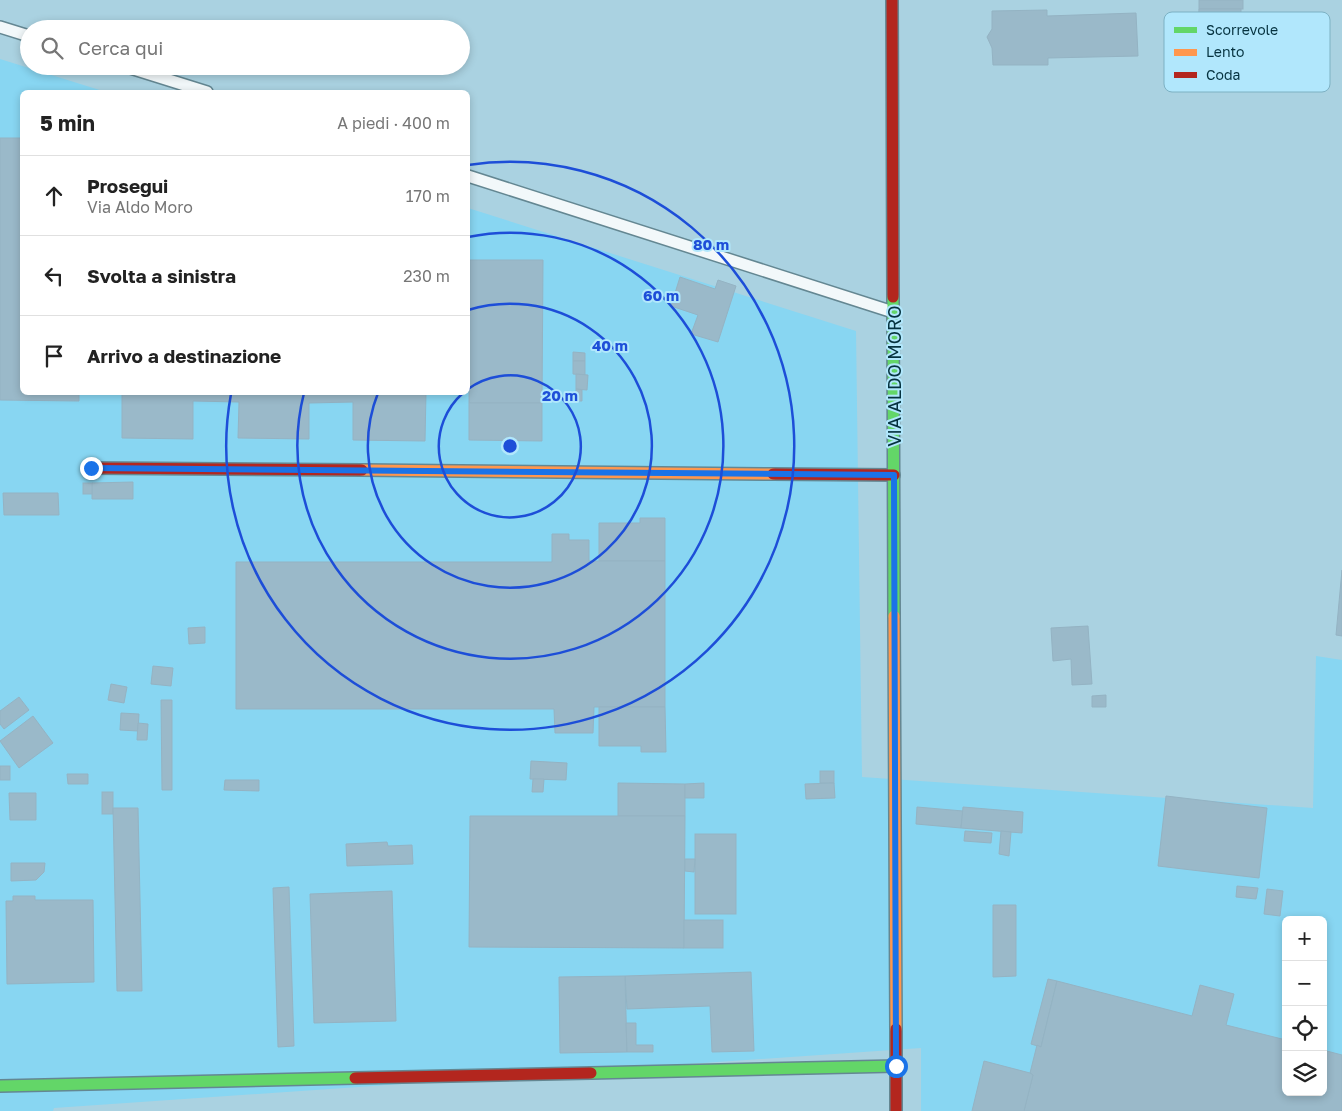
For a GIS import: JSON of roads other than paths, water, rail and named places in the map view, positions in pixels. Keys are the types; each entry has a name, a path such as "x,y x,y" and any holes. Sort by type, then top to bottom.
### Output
{"street":[{"name":"VIA ALDO MORO","path":"892,0 896,1111"},
{"path":"91,468 894,475"},
{"path":"0,1086 896,1066"}],"lane":[{"path":"0,27 20,33"},
{"path":"153,75 201,90"},
{"path":"470,177 893,312"}]}
